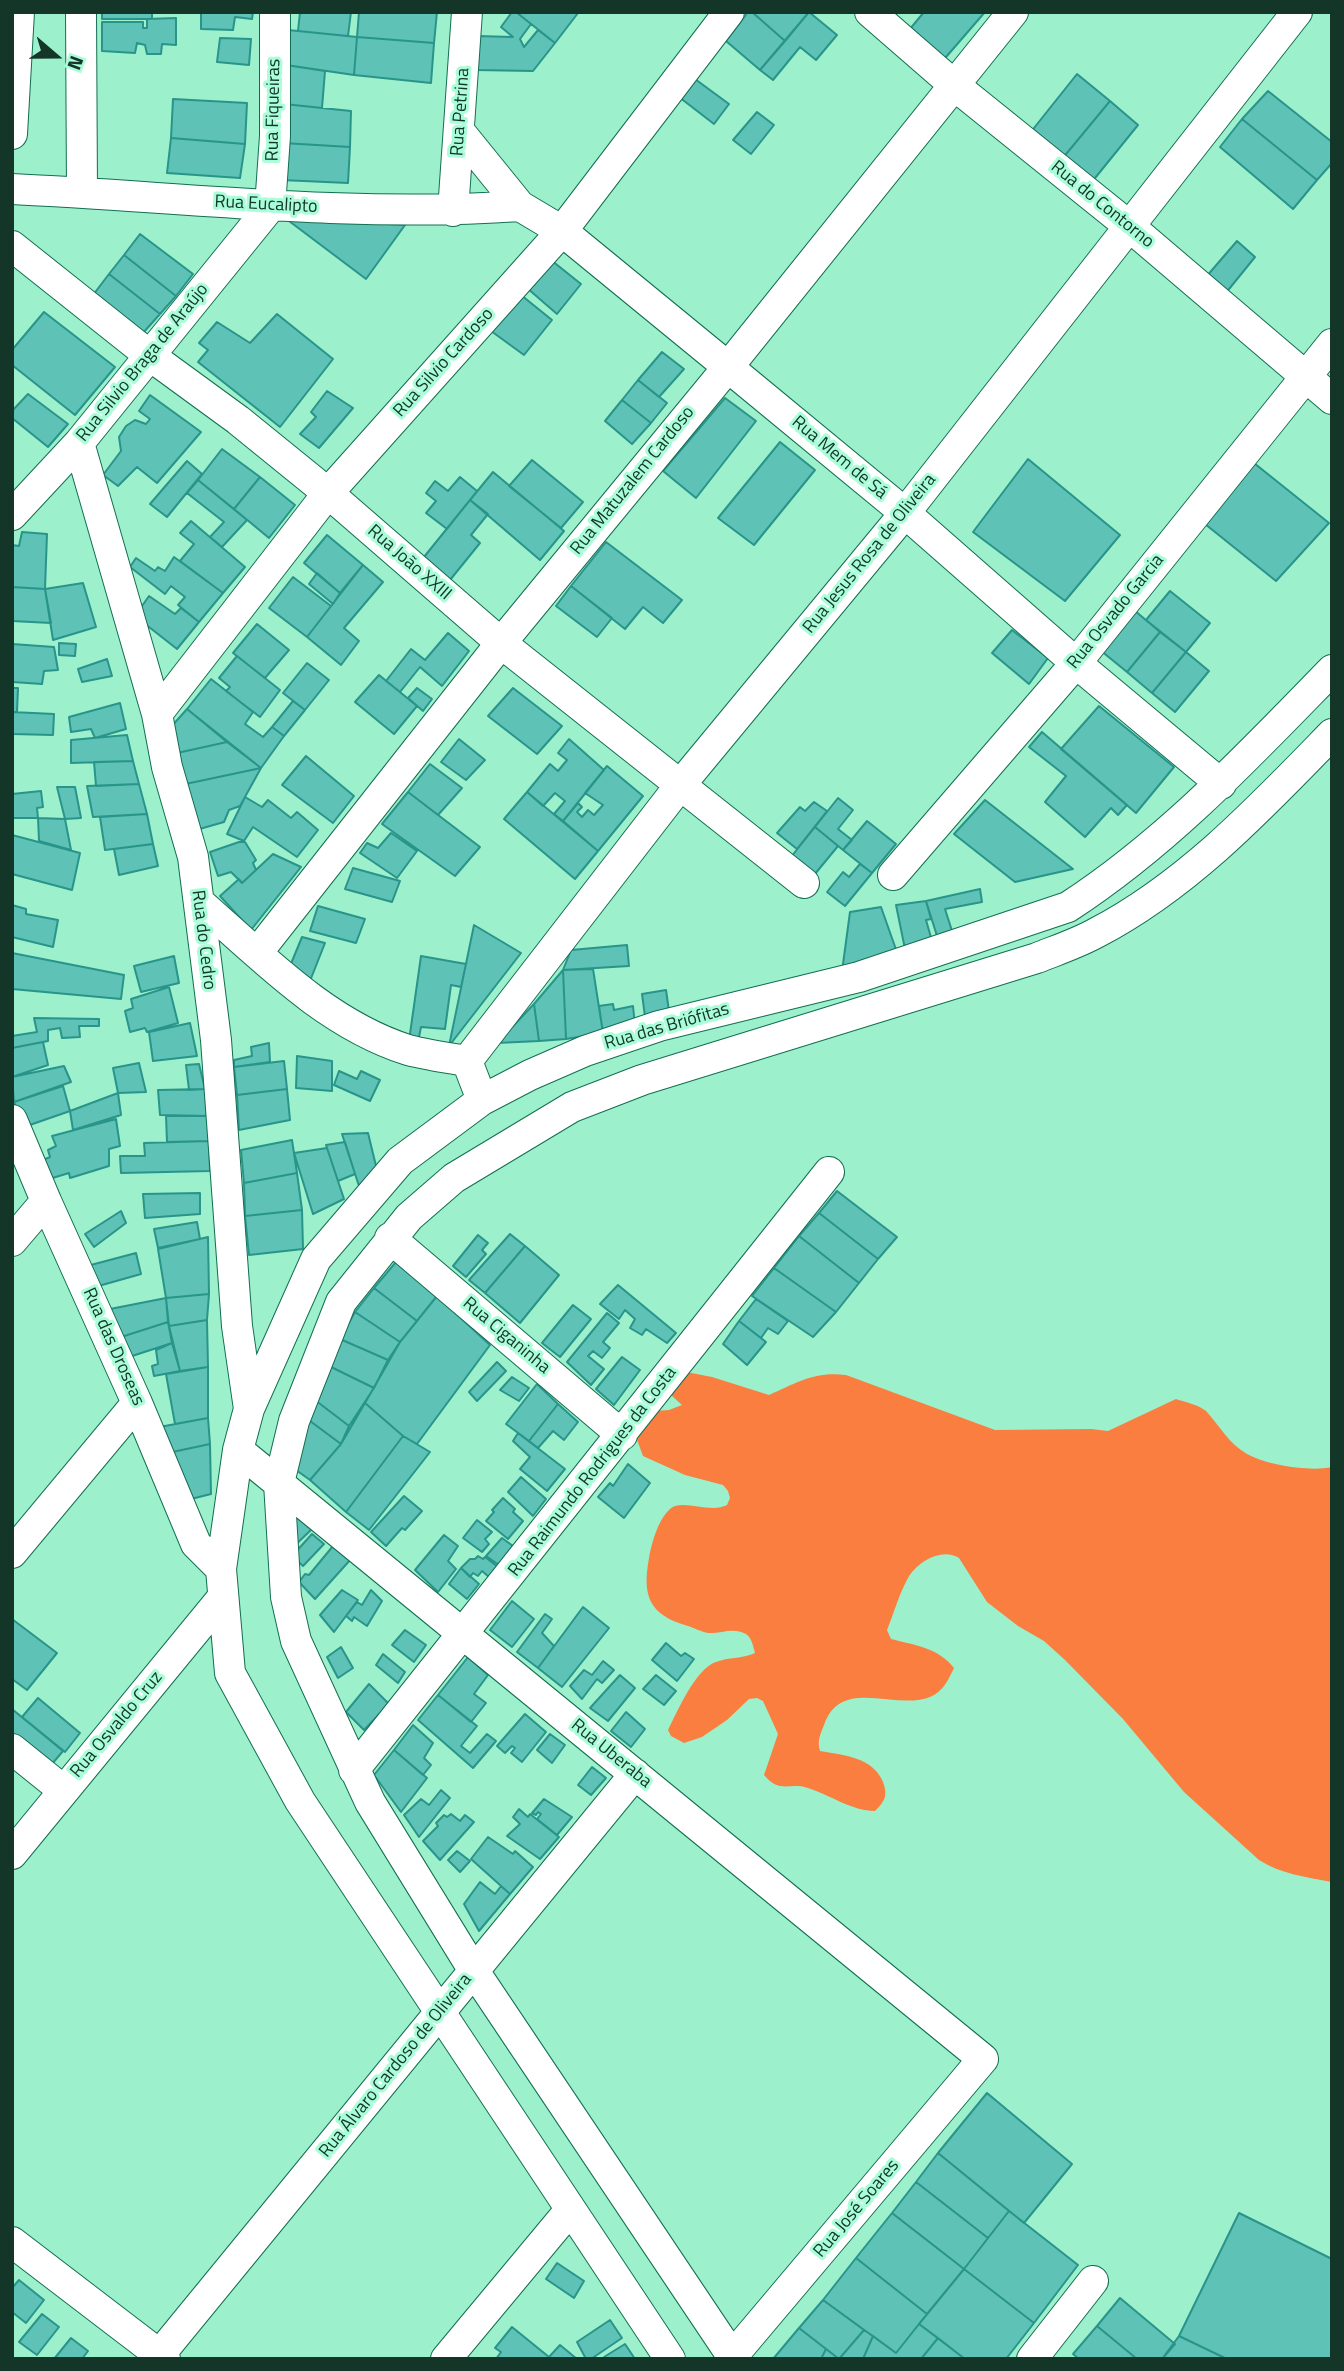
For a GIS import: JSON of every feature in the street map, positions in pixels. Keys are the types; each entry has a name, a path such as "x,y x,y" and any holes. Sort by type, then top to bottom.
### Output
{"street":[{"path":"81,12 82,192"},
{"name":"Rua Fiqueiras","path":"270,207 275,136 275,12"},
{"name":"Rua Petrina","path":"453,211 467,12"},
{"name":"Rua Silvio Cardoso","path":"157,713 328,493 562,231 729,12"},
{"name":"Rua do Contorno","path":"870,12 954,85 1129,226 1332,399"},
{"name":"Rua Matuzalem Cardoso","path":"257,953 501,643 728,367 1013,12"},
{"name":"Rua Jesus Rosa de Oliveira","path":"467,1061 681,784 905,513 1297,12"},
{"path":"12,134 16,13"},
{"name":"Rua Mem de Sá","path":"460,132 520,206 562,231 728,367 905,513 1076,663 1221,784"},
{"name":"Rua Eucalipto","path":"12,189 270,207 453,211 520,206"},
{"name":"Rua Silvio Braga de Araújo","path":"12,514 79,443 270,207"},
{"name":"Rua João XXIII","path":"12,246 149,355 238,420 328,493 501,643 804,883"},
{"name":"Rua Osvado Garcia","path":"893,875 1076,663 1332,344"},
{"name":"Rua do Cedro","path":"79,443 157,713 167,767 193,857 216,1040 237,1326 249,1409 238,1450 222,1583 230,1673 300,1801 670,2359"},
{"name":"Rua das Briófitas","path":"249,1409 316,1259 400,1161 482,1100 585,1051 659,1027 859,977 1069,907 1116,873 1221,784 1332,670"},
{"path":"732,2358 474,1971 370,1802 354,1770 296,1641 286,1597 279,1483 294,1421 341,1302 409,1217 454,1178 579,1105 642,1080 1037,958 1096,933 1172,884 1255,813 1332,734"},
{"path":"199,902 327,1011 409,1050 467,1061 482,1100"},
{"path":"561,1062 579,1105"},
{"name":"Rua das Droseas","path":"12,1120 196,1544 222,1583"},
{"name":"Rua Raimundo Rodrigues da Costa","path":"354,1770 830,1172"},
{"path":"16,1229 46,1201"},
{"name":"Rua Ciganinha","path":"390,1238 622,1435"},
{"path":"12,1553 137,1403"},
{"name":"Rua Uberaba","path":"238,1450 983,2059"},
{"name":"Rua Osvaldo Cruz","path":"12,1854 222,1583"},
{"path":"12,1749 64,1790"},
{"name":"Rua Álvaro Cardoso de Oliveira","path":"161,2357 635,1774"},
{"name":"Rua José Soares","path":"732,2358 983,2059"},
{"path":"446,2359 570,2210"},
{"path":"12,2242 161,2357"},
{"path":"1032,2359 1093,2281"}],"shaded area":[{"path":"681,1371 712,1377 769,1395 815,1376 846,1375 995,1430 1108,1431 1176,1399 1206,1411 1235,1445 1255,1458 1301,1468 1332,1467 1332,1882 1285,1872 1259,1860 1184,1792 1123,1719 1065,1660 1044,1641 1018,1626 987,1602 959,1558 952,1555 938,1555 912,1572 887,1630 891,1639 926,1648 948,1661 954,1668 945,1685 935,1695 916,1700 856,1698 843,1702 832,1710 820,1735 820,1751 865,1762 878,1774 883,1782 885,1795 875,1811 849,1806 801,1786 780,1786 770,1781 764,1775 778,1734 763,1701 757,1698 749,1699 727,1720 702,1737 684,1743 671,1736 668,1730 701,1673 716,1662 755,1653 746,1634 732,1631 708,1633 664,1616 651,1602 648,1593 650,1552 662,1519 670,1509 682,1505 720,1507 727,1505 730,1498 723,1485 685,1475 643,1456 636,1437 640,1412 669,1410 682,1405 660,1385"}],"building":[{"path":"102,12 152,12 152,19 102,19"},
{"path":"201,12 253,12 252,19 235,17 233,30 201,29"},
{"path":"300,12 351,12 348,36 298,31"},
{"path":"359,12 437,12 434,43 357,37"},
{"path":"512,12 516,12 531,24 520,39 524,47 538,30 555,43 533,71 475,70 477,36 513,37 501,27"},
{"path":"516,12 577,12 578,13 555,43"},
{"path":"748,12 752,12 785,41 760,70 726,41"},
{"path":"752,12 809,12 785,41"},
{"path":"809,12 837,35 816,60 800,47 773,80 760,70"},
{"path":"924,12 985,12 940,64 905,35"},
{"path":"176,18 176,45 162,44 161,54 147,54 145,45 137,43 135,53 102,51 102,22 143,22 143,28 147,28 147,19"},
{"path":"288,30 357,37 354,75 286,65"},
{"path":"357,37 434,43 431,83 354,75"},
{"path":"220,38 251,39 249,65 217,62"},
{"path":"286,65 325,71 322,108 284,104"},
{"path":"1077,74 1110,101 1062,159 1030,133"},
{"path":"695,79 729,104 714,124 679,97"},
{"path":"1268,91 1332,142 1332,163 1317,180 1242,119"},
{"path":"173,99 247,103 245,144 171,138"},
{"path":"1110,101 1138,125 1091,183 1062,159"},
{"path":"284,104 351,111 350,147 283,143"},
{"path":"757,112 774,125 751,154 733,140"},
{"path":"1242,119 1317,180 1293,209 1220,147"},
{"path":"171,138 245,144 240,178 167,173"},
{"path":"283,143 350,147 348,183 281,180"},
{"path":"285,218 405,225 366,279"},
{"path":"140,234 193,274 176,296 124,255"},
{"path":"1237,241 1255,257 1225,294 1206,277"},
{"path":"124,255 176,296 160,314 109,274"},
{"path":"551,260 581,284 557,314 527,288"},
{"path":"109,274 160,314 143,333 93,295"},
{"path":"521,295 552,320 524,355 491,331"},
{"path":"44,312 115,367 75,415 12,365 12,350"},
{"path":"277,314 333,359 280,427 198,362 208,350 199,343 217,322 250,343"},
{"path":"662,352 684,369 659,397 638,380"},
{"path":"638,380 667,403 651,423 622,400"},
{"path":"327,391 353,408 319,448 300,434 316,417 311,412"},
{"path":"28,394 68,424 48,447 12,418 12,411"},
{"path":"150,395 201,432 157,483 137,467 118,486 103,475 121,451 119,437 126,426 135,420 146,424 150,419 139,411"},
{"path":"725,398 756,421 696,498 663,471"},
{"path":"622,400 651,423 632,444 605,421"},
{"path":"780,442 815,470 754,545 718,518"},
{"path":"222,449 260,477 234,509 198,480"},
{"path":"1028,459 1120,535 1065,601 973,532"},
{"path":"532,460 583,502 561,528 509,486"},
{"path":"187,461 202,474 167,517 150,504"},
{"path":"1254,463 1329,523 1276,581 1205,524"},
{"path":"493,472 564,531 540,560 470,500"},
{"path":"260,477 295,505 269,538 234,509"},
{"path":"460,477 477,491 447,529 426,513 436,501 426,493 435,481 448,491"},
{"path":"198,480 247,520 222,547 210,537 224,522 187,493"},
{"path":"470,500 488,514 471,535 480,543 450,580 424,557"},
{"path":"191,521 245,567 223,593 180,561 194,544 180,533"},
{"path":"22,532 47,534 45,589 12,587 12,545 19,546"},
{"path":"327,535 363,565 340,593 304,563"},
{"path":"606,542 682,600 663,623 643,607 625,629 571,586"},
{"path":"174,557 223,593 199,622 178,605 185,597 171,586 165,594 130,567 136,558 155,571 158,567 165,571"},
{"path":"363,565 383,582 344,628 359,641 341,665 307,637"},
{"path":"317,573 340,593 333,604 309,584"},
{"path":"293,577 331,606 307,637 269,608"},
{"path":"83,583 96,627 53,640 45,589"},
{"path":"571,586 612,618 597,637 556,606"},
{"path":"12,587 45,589 51,623 12,621"},
{"path":"1170,591 1210,623 1186,652 1146,620"},
{"path":"149,596 175,614 181,608 199,622 177,649 135,616"},
{"path":"1134,610 1160,632 1127,672 1100,650"},
{"path":"257,624 289,650 265,678 233,653"},
{"path":"1012,630 1048,658 1029,684 992,653"},
{"path":"1160,632 1186,652 1152,693 1127,672"},
{"path":"448,633 469,651 442,686 420,667 400,692 386,681 411,649 425,660"},
{"path":"59,643 76,644 75,656 59,655"},
{"path":"12,644 54,647 58,670 44,671 42,684 12,682"},
{"path":"1186,652 1209,671 1175,712 1152,693"},
{"path":"237,656 280,690 260,717 226,691 230,687 219,678"},
{"path":"107,659 112,676 82,682 78,669"},
{"path":"307,663 329,680 305,710 283,693"},
{"path":"379,675 417,706 394,734 355,702"},
{"path":"211,679 253,712 245,724 263,737 272,727 284,736 261,768 187,709"},
{"path":"12,688 18,688 17,712 12,712"},
{"path":"417,688 432,699 423,711 408,698"},
{"path":"513,688 562,726 537,754 488,716"},
{"path":"293,701 305,710 284,736 272,727"},
{"path":"120,703 126,729 95,738 91,729 71,732 69,717"},
{"path":"1099,706 1174,767 1136,813 1061,749"},
{"path":"187,709 227,742 168,755 163,736"},
{"path":"12,712 54,714 53,735 12,734"},
{"path":"1042,732 1127,805 1118,815 1111,808 1085,837 1045,802 1066,776 1029,747"},
{"path":"127,735 133,761 71,763 71,740"},
{"path":"459,739 485,760 466,780 441,762"},
{"path":"569,739 604,770 563,821 554,814 565,801 555,793 543,806 527,792 550,764 558,771 567,760 558,753"},
{"path":"227,742 261,768 176,786 168,755"},
{"path":"306,756 354,796 333,823 282,785"},
{"path":"133,761 139,784 96,786 94,762"},
{"path":"430,764 462,788 438,815 408,792"},
{"path":"607,766 643,796 598,851 563,821 578,803 582,807 577,812 582,817 588,810 594,815 603,805 585,793"},
{"path":"261,768 240,806 229,810 224,822 189,832 176,786"},
{"path":"139,784 147,814 93,817 87,786"},
{"path":"57,787 75,787 81,818 65,819"},
{"path":"41,791 43,807 37,808 38,818 12,818 12,794"},
{"path":"408,792 480,847 455,876 382,824"},
{"path":"527,792 598,851 575,879 504,819"},
{"path":"245,797 262,807 268,800 291,818 297,812 318,830 297,857 253,827 244,841 227,834"},
{"path":"838,798 853,810 838,829 852,840 843,850 815,827"},
{"path":"985,800 1073,869 1015,882 954,834"},
{"path":"814,802 827,811 797,849 777,833 800,807 805,811"},
{"path":"147,814 153,844 105,850 100,817"},
{"path":"38,818 65,819 71,850 39,841"},
{"path":"867,821 896,844 872,873 843,850"},
{"path":"815,827 838,846 810,880 787,862"},
{"path":"391,833 417,851 397,878 360,853 367,843 378,848"},
{"path":"12,835 80,853 72,890 12,874"},
{"path":"245,842 256,860 253,863 256,870 242,883 231,872 218,876 210,852"},
{"path":"153,844 158,866 119,875 114,849"},
{"path":"273,854 301,867 251,930 220,896 239,879 242,883"},
{"path":"860,864 872,873 845,906 827,892 843,872 849,877"},
{"path":"353,868 400,881 392,902 345,889"},
{"path":"980,889 982,902 945,909 953,934 937,936 926,901"},
{"path":"926,901 931,919 926,920 932,941 905,949 896,905"},
{"path":"12,905 26,909 26,914 58,920 53,947 12,937"},
{"path":"318,906 365,919 356,943 310,931"},
{"path":"881,907 899,958 841,979 850,912"},
{"path":"474,925 521,953 449,1046"},
{"path":"302,937 325,943 308,986 288,971"},
{"path":"627,945 629,966 563,970 571,950"},
{"path":"12,953 124,975 121,999 12,989"},
{"path":"174,956 179,983 141,992 134,966"},
{"path":"421,956 466,964 461,987 451,985 445,1029 421,1027 418,1042 409,1041"},
{"path":"593,969 603,1033 566,1039 563,970"},
{"path":"563,970 566,1039 539,1041 534,1004"},
{"path":"169,987 178,1023 147,1032 145,1028 130,1032 125,1011 133,1008 131,999"},
{"path":"666,990 670,1018 646,1024 642,994"},
{"path":"534,1004 539,1041 497,1043"},
{"path":"613,1004 614,1010 633,1006 635,1026 603,1033 599,1006"},
{"path":"34,1018 99,1019 99,1026 79,1026 80,1037 62,1038 60,1028 48,1030 48,1041 12,1048 12,1036 37,1032"},
{"path":"190,1023 197,1056 153,1061 149,1032"},
{"path":"43,1042 48,1065 12,1077 12,1048"},
{"path":"269,1043 270,1062 234,1067 234,1060 252,1056 251,1047"},
{"path":"297,1056 332,1061 332,1091 296,1088"},
{"path":"284,1061 287,1089 237,1095 234,1067"},
{"path":"139,1063 146,1092 118,1093 113,1068"},
{"path":"199,1064 205,1089 189,1090 186,1065"},
{"path":"64,1066 71,1082 14,1102 12,1077"},
{"path":"339,1071 357,1079 361,1071 380,1080 370,1101 334,1085"},
{"path":"63,1086 70,1111 24,1127 14,1102"},
{"path":"205,1089 208,1116 160,1115 158,1090"},
{"path":"287,1089 290,1120 239,1130 237,1095"},
{"path":"118,1093 121,1115 73,1130 70,1111"},
{"path":"166,1116 208,1116 209,1141 167,1142"},
{"path":"116,1119 120,1146 109,1149 109,1166 70,1178 69,1173 46,1180 38,1162 50,1157 48,1150 56,1146 52,1136"},
{"path":"368,1133 377,1170 359,1186 342,1134"},
{"path":"292,1140 297,1173 244,1183 241,1150"},
{"path":"209,1141 210,1171 121,1173 120,1156 145,1156 144,1143"},
{"path":"345,1142 355,1174 338,1181 326,1145"},
{"path":"327,1148 344,1199 313,1214 294,1153"},
{"path":"297,1173 302,1210 245,1216 244,1183"},
{"path":"837,1191 897,1237 878,1259 819,1213"},
{"path":"200,1193 200,1214 145,1218 143,1194"},
{"path":"302,1210 303,1249 249,1255 245,1216"},
{"path":"121,1211 126,1223 94,1247 85,1234"},
{"path":"819,1213 878,1259 859,1283 799,1236"},
{"path":"197,1222 200,1239 158,1248 154,1229"},
{"path":"510,1234 525,1246 485,1293 469,1280"},
{"path":"478,1235 488,1243 482,1250 486,1254 466,1277 453,1266"},
{"path":"799,1236 859,1283 836,1312 774,1268"},
{"path":"208,1237 209,1294 166,1298 158,1249"},
{"path":"525,1246 559,1275 520,1323 485,1293"},
{"path":"136,1253 141,1274 95,1287 87,1266"},
{"path":"396,1262 437,1296 417,1321 374,1288"},
{"path":"774,1268 836,1312 813,1337 752,1296"},
{"path":"618,1285 676,1333 667,1343 646,1329 642,1335 630,1328 635,1319 625,1310 619,1319 600,1304"},
{"path":"374,1288 417,1321 400,1342 355,1312"},
{"path":"209,1294 207,1320 169,1326 166,1298"},
{"path":"437,1296 490,1345 417,1444 403,1436 365,1403 400,1342"},
{"path":"166,1298 168,1322 118,1338 105,1310"},
{"path":"756,1299 788,1321 778,1334 768,1328 761,1338 739,1321"},
{"path":"573,1305 591,1319 560,1357 542,1343"},
{"path":"355,1312 400,1342 388,1360 340,1339"},
{"path":"607,1313 619,1323 603,1342 610,1348 602,1358 593,1351 588,1356 604,1369 591,1385 567,1362"},
{"path":"207,1320 208,1367 180,1371 169,1326"},
{"path":"739,1321 766,1342 747,1365 723,1344"},
{"path":"168,1322 172,1343 126,1358 118,1338"},
{"path":"340,1339 388,1360 374,1388 329,1366"},
{"path":"172,1343 180,1371 154,1376 152,1366 158,1364 156,1350"},
{"path":"622,1357 640,1370 614,1405 596,1389"},
{"path":"497,1362 506,1371 477,1401 469,1392"},
{"path":"329,1366 374,1388 349,1426 315,1400"},
{"path":"208,1367 208,1418 175,1424 166,1374"},
{"path":"512,1377 529,1388 519,1401 500,1390"},
{"path":"537,1384 558,1404 529,1441 506,1424"},
{"path":"315,1400 349,1426 341,1444 306,1418"},
{"path":"365,1403 403,1436 346,1512 310,1480 341,1444"},
{"path":"558,1404 578,1422 564,1440 553,1431 538,1448 529,1441"},
{"path":"208,1418 210,1444 163,1454 154,1428"},
{"path":"306,1418 341,1444 310,1480 296,1470"},
{"path":"518,1433 565,1469 547,1491 520,1469 530,1457 513,1441"},
{"path":"403,1436 430,1452 369,1530 346,1512"},
{"path":"210,1444 211,1494 183,1501 163,1454"},
{"path":"628,1464 650,1483 624,1518 598,1497 610,1483 613,1486"},
{"path":"521,1477 546,1499 533,1516 508,1492"},
{"path":"404,1496 422,1511 386,1546 371,1532"},
{"path":"503,1498 523,1521 508,1539 486,1521"},
{"path":"299,1515 312,1529 289,1551 288,1526"},
{"path":"477,1520 492,1532 485,1539 489,1544 482,1552 463,1538"},
{"path":"312,1534 324,1544 303,1566 292,1556"},
{"path":"444,1535 458,1546 448,1561 456,1569 438,1592 415,1570"},
{"path":"502,1538 513,1546 499,1565 486,1556"},
{"path":"333,1546 351,1559 315,1599 299,1582 305,1574 309,1575"},
{"path":"478,1556 483,1559 485,1557 498,1567 489,1577 482,1571 478,1576 473,1573 470,1577 461,1568 470,1559"},
{"path":"461,1568 479,1584 467,1599 449,1584"},
{"path":"342,1590 358,1600 334,1632 320,1615"},
{"path":"371,1590 382,1601 367,1626 354,1617 352,1621 346,1616 357,1602 362,1605"},
{"path":"512,1601 534,1619 512,1647 490,1630"},
{"path":"583,1607 609,1628 562,1687 538,1668"},
{"path":"545,1614 552,1619 542,1633 554,1646 538,1668 517,1652"},
{"path":"12,1619 57,1653 27,1690 12,1679"},
{"path":"405,1630 426,1645 414,1662 392,1645"},
{"path":"666,1643 681,1656 685,1653 694,1659 677,1681 652,1660"},
{"path":"341,1647 353,1668 338,1678 327,1657"},
{"path":"383,1654 405,1672 398,1683 376,1665"},
{"path":"468,1657 488,1675 474,1694 486,1703 471,1722 438,1695"},
{"path":"603,1661 614,1670 602,1683 597,1679 582,1699 570,1686 584,1670 592,1675"},
{"path":"620,1675 635,1688 608,1721 590,1708"},
{"path":"656,1675 676,1691 664,1705 643,1689"},
{"path":"369,1684 389,1704 364,1730 346,1712"},
{"path":"438,1695 477,1726 461,1746 470,1753 487,1734 496,1741 473,1768 418,1720"},
{"path":"38,1698 80,1733 65,1752 22,1717"},
{"path":"12,1709 63,1751 47,1770 12,1741"},
{"path":"626,1712 645,1729 631,1747 611,1731"},
{"path":"525,1714 546,1732 522,1762 511,1753 515,1748 512,1746 505,1753 497,1746"},
{"path":"413,1725 433,1743 424,1758 431,1765 423,1775 394,1750"},
{"path":"550,1734 565,1745 552,1763 537,1750"},
{"path":"394,1750 427,1778 401,1812 374,1775"},
{"path":"592,1767 606,1778 591,1795 578,1785"},
{"path":"441,1790 450,1798 419,1837 404,1815 421,1799 429,1805"},
{"path":"544,1799 572,1817 557,1835 537,1819 541,1814 532,1813"},
{"path":"519,1809 528,1817 530,1814 559,1837 540,1859 507,1836 520,1824 513,1817"},
{"path":"451,1814 460,1821 465,1815 474,1822 440,1860 423,1841 438,1826 436,1823 444,1815 447,1817"},
{"path":"488,1837 513,1854 515,1851 533,1867 510,1894 471,1859"},
{"path":"457,1851 470,1861 460,1872 448,1860"},
{"path":"480,1882 495,1894 501,1886 510,1894 479,1931 464,1904"},
{"path":"987,2093 1072,2164 1024,2223 938,2153"},
{"path":"938,2153 1009,2211 988,2238 916,2182"},
{"path":"916,2182 988,2238 964,2269 892,2213"},
{"path":"1009,2211 1078,2265 1034,2323 964,2269"},
{"path":"892,2213 964,2269 927,2314 856,2258"},
{"path":"1239,2213 1332,2259 1332,2359 1227,2359 1179,2336"},
{"path":"856,2258 927,2314 896,2353 823,2300"},
{"path":"557,2263 584,2281 574,2298 546,2279"},
{"path":"964,2269 1034,2323 1006,2359 965,2359 919,2324"},
{"path":"19,2280 44,2300 26,2323 12,2312 12,2288"},
{"path":"1120,2298 1175,2344 1162,2359 1137,2359 1097,2326"},
{"path":"823,2300 864,2330 839,2359 799,2328"},
{"path":"42,2314 59,2327 37,2355 19,2342"},
{"path":"610,2320 622,2338 591,2359 586,2359 577,2342"},
{"path":"919,2324 938,2338 921,2359 863,2359 873,2336 896,2353"},
{"path":"1097,2326 1137,2359 1079,2359 1073,2354"},
{"path":"512,2327 549,2357 560,2345 577,2359 496,2359 501,2352 495,2348"},
{"path":"799,2328 826,2349 821,2359 773,2359"},
{"path":"864,2330 873,2336 863,2359 839,2359"},
{"path":"1179,2336 1227,2359 1162,2359"},
{"path":"71,2338 88,2351 82,2359 54,2359"},
{"path":"938,2338 965,2359 921,2359"},
{"path":"625,2344 635,2359 605,2359 604,2357"},
{"path":"826,2349 839,2359 821,2359"}]}
